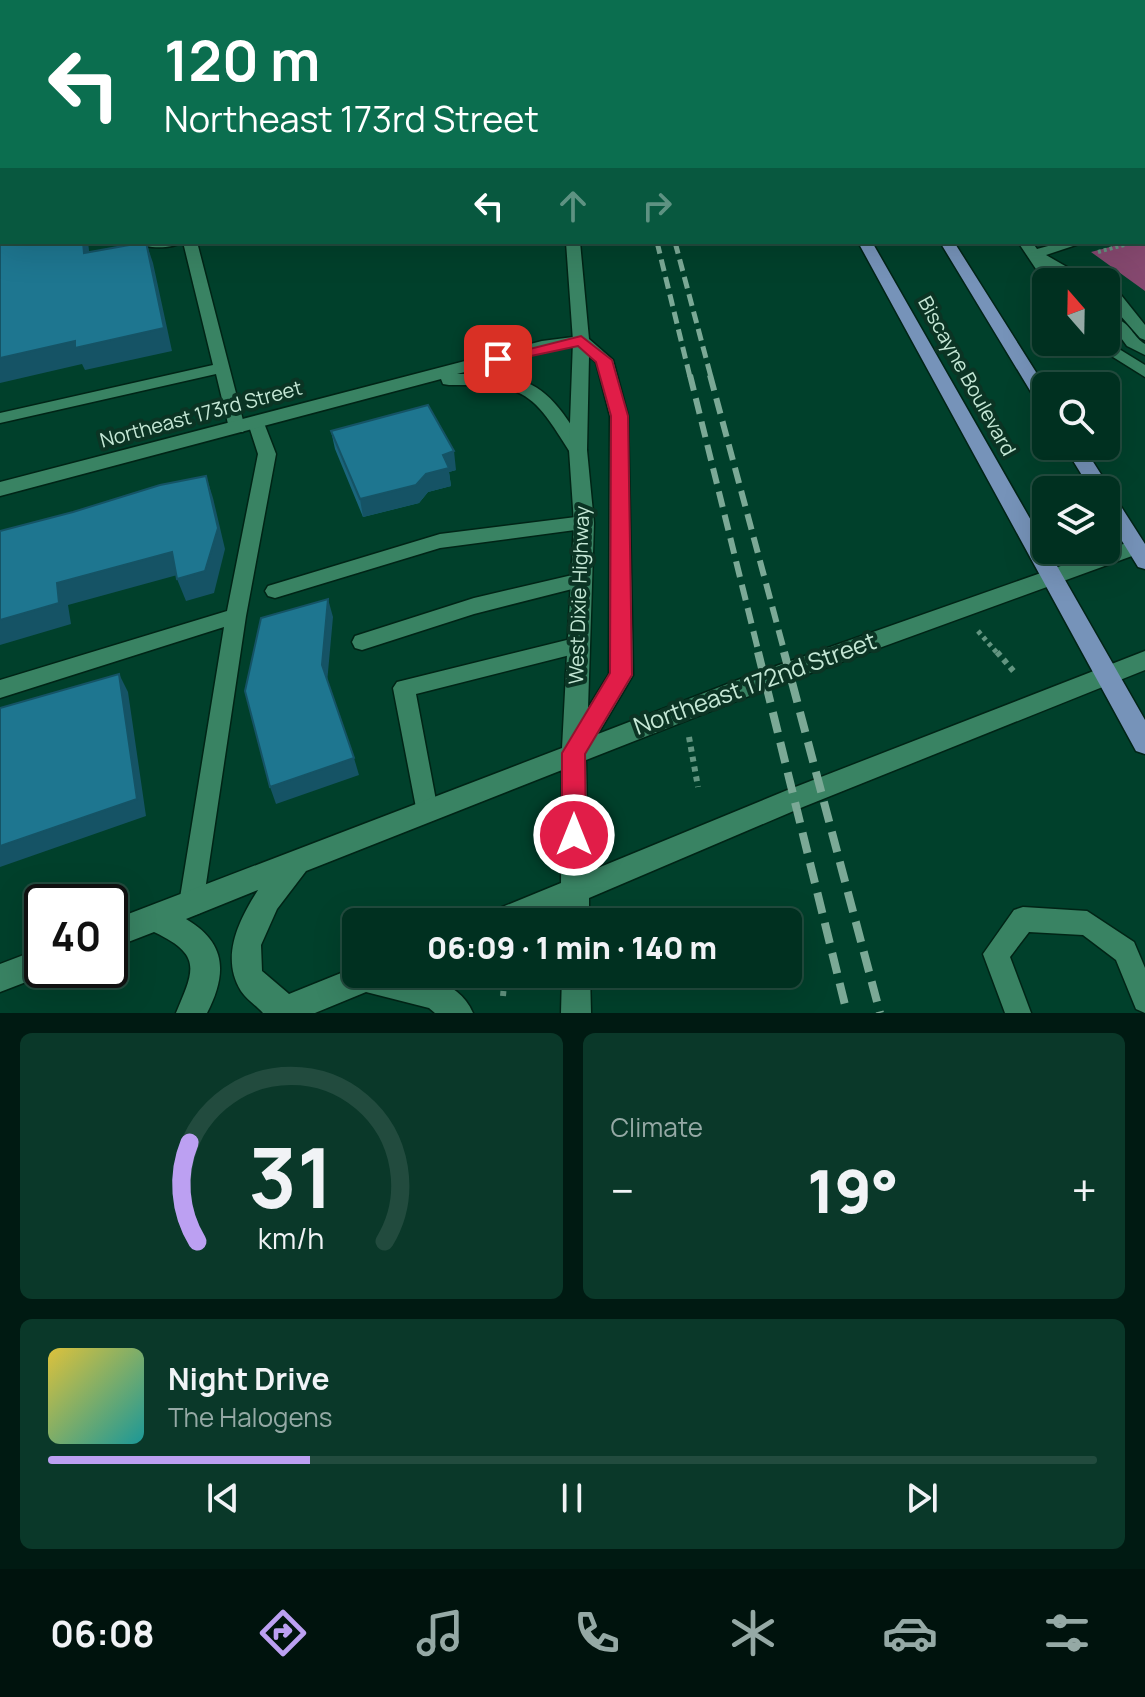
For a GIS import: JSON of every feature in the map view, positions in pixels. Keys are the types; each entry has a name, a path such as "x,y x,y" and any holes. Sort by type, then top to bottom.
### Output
{"main road":[{"name":"Biscayne Boulevard","path":"866,244 1145,743"},
{"path":"948,244 1032,379"},
{"path":"1120,519 1142,550"}],"street":[{"name":"West Dixie Highway","path":"573,244 581,341 578,450 584,523 574,753 575,908"},
{"name":"West Dixie Highway","path":"574,753 621,675 619,416 604,360 581,341"},
{"name":"Northeast 173rd Street","path":"0,489 548,345 581,341"},
{"name":"Northeast 173rd Street","path":"413,381 480,379 534,389 549,403 578,450"},
{"name":"Northeast 172nd Street","path":"128,928 574,753 1051,576 1142,550"},
{"path":"532,908 1145,660"},
{"path":"297,862 258,915 246,958 249,977 282,1012 342,988"},
{"path":"155,918 192,935 204,951 206,984 191,1013"},
{"path":"0,978 24,969"},
{"path":"412,988 436,995 458,1013"},
{"path":"576,988 576,1013"}],"lane":[{"path":"191,244 222,368 246,425 267,454 236,616 191,904"},
{"path":"1029,248 1062,244"},
{"path":"1029,248 1043,268"},
{"path":"1029,248 1063,268"},
{"path":"1120,303 1145,335"},
{"path":"1120,327 1132,343 1145,350"},
{"path":"1119,356 1145,372"},
{"path":"0,418 222,368"},
{"path":"275,591 440,541 584,523"},
{"path":"362,642 474,606 581,580"},
{"path":"0,689 236,616"},
{"path":"426,811 404,688 579,645"},
{"path":"1018,1013 996,954 1023,919 1087,923 1125,951 1145,1000"}],"path":[{"path":"1093,253 1127,244"},
{"path":"974,627 1016,674"},
{"path":"689,734 698,787"},
{"path":"503,996 504,988"}],"shaded area":[{"path":"1121,244 1145,244 1145,291 1120,273 1120,268 1113,268 1091,252"}],"building":[{"path":"0,244 83,244 84,253 146,244 164,328 75,348 75,341 0,358"},
{"path":"428,405 454,451 443,455 449,468 426,474 416,485 360,499 331,431"},
{"path":"206,476 218,528 205,571 177,579 172,552 57,583 59,603 0,620 0,531 160,485"},
{"path":"328,599 322,665 354,758 270,787 245,691 261,618"},
{"path":"119,674 137,799 0,846 0,708"}],"railway":[{"path":"657,244 690,377"},
{"path":"676,244 711,377"},
{"path":"690,375 759,654"},
{"path":"710,375 785,654"},
{"path":"758,652 847,1013"},
{"path":"784,652 880,1013"}],"route":[{"path":"498,359 548,345 581,341 604,360 619,416 621,675 574,753 574,835"}]}
